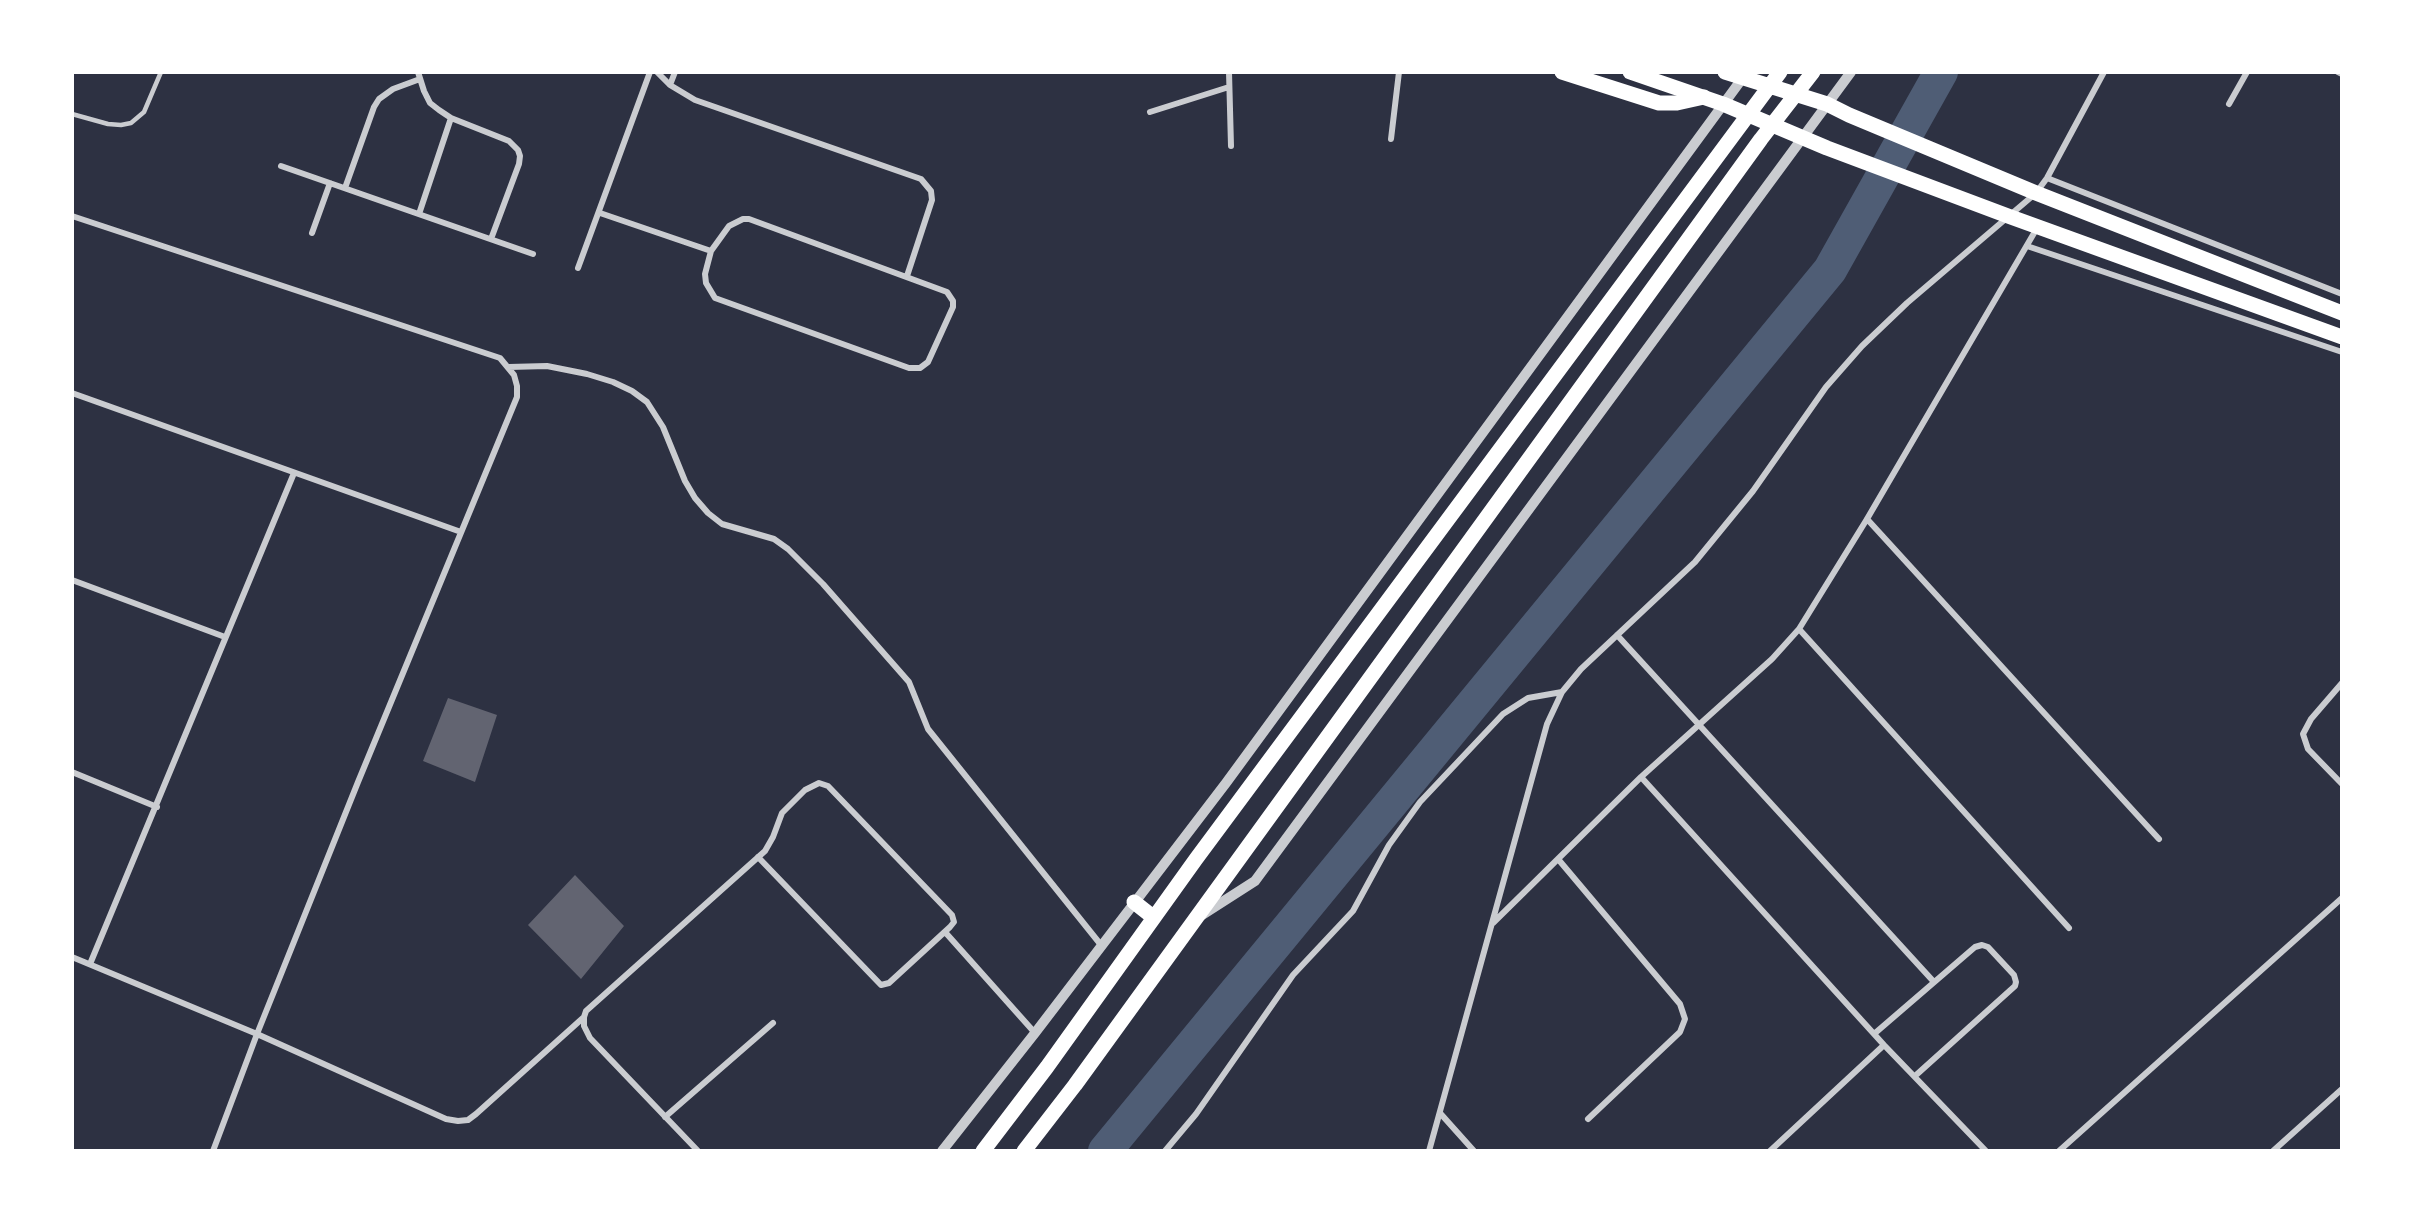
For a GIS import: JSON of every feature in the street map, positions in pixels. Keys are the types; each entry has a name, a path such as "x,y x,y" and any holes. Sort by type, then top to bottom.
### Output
{"main road":[{"path":"1562,72 1659,103 1677,103 1704,98"},
{"path":"1630,72 1724,104 1827,148 1965,200 2342,337"},
{"path":"1725,72 1745,75 1827,104 2036,193 2342,313"},
{"path":"983,1151 1047,1067 1153,917 1780,72"},
{"path":"1024,1151 1075,1085 1761,139 1813,72"},
{"path":"1134,902 1153,917"}],"street":[{"path":"578,268 650,72"},
{"path":"657,72 670,85 695,100 921,179 931,191 932,200 907,276"},
{"path":"670,85 675,72"},
{"path":"1229,72 1231,146"},
{"path":"1391,139 1399,72"},
{"path":"1194,920 1255,880 1851,72"},
{"path":"1429,1151 1547,724 1562,692 1581,669 1695,562 1753,491 1827,387 1862,346 1907,303 2036,193 2047,178 2104,72"},
{"path":"2229,104 2247,72"},
{"path":"942,1151 1233,774 1745,75"},
{"path":"345,188 374,107 379,99 419,76 430,103 451,118 509,141 518,150 520,156 491,240"},
{"path":"1150,112 1229,87"},
{"path":"419,214 451,118"},
{"path":"281,166 533,254"},
{"path":"2047,178 2340,293 2342,285"},
{"path":"312,233 330,183"},
{"path":"600,213 711,251"},
{"path":"72,216 500,358 509,367 517,386 517,397 257,1034 213,1151"},
{"path":"743,219 749,219 947,292 953,301 952,307 928,362 914,369 715,298 706,283 705,274 711,251 729,226 743,219"},
{"path":"1493,923 1641,777 1772,658 1799,629 1868,519 2038,226"},
{"path":"2027,246 2342,352"},
{"path":"509,367 547,366 587,374 613,382 632,391 647,402 663,427 685,481 695,498 722,524 774,539 788,549 823,584 909,682 928,729 1101,945"},
{"path":"72,393 461,532"},
{"path":"90,964 294,473"},
{"path":"1868,519 2159,839"},
{"path":"72,580 225,637"},
{"path":"1799,629 2069,928"},
{"path":"1617,635 1934,982"},
{"path":"2342,683 2311,719 2303,734 2308,749 2342,784"},
{"path":"1165,1151 1201,1107 1293,975 1353,911 1389,844 1420,802 1503,714 1528,698 1562,692"},
{"path":"72,772 157,807"},
{"path":"1641,777 1884,1045 1986,1151"},
{"path":"696,1150 590,1038 584,1026 584,1017 586,1011 758,857 773,837 786,807 810,786 824,784 952,915 953,925 889,983 881,985 758,857"},
{"path":"1558,859 1680,1004 1685,1018 1680,1032 1588,1119"},
{"path":"2059,1151 2342,898"},
{"path":"945,932 1035,1033"},
{"path":"1874,1034 1975,947 1982,945 1988,947 2014,975 2016,982 2012,990 1914,1076"},
{"path":"72,957 257,1034 446,1119 458,1121 468,1120 476,1114 584,1017"},
{"path":"665,1117 773,1023"},
{"path":"1770,1151 1884,1045"},
{"path":"2274,1151 2342,1089"},
{"path":"1440,1113 1474,1151"}],"lane":[{"path":"72,114 108,124 131,123 144,112 161,72"}],"building":[{"path":"448,698 497,715 475,782 423,761"},
{"path":"575,875 624,926 581,979 528,925"}],"waterway":[{"path":"1105,1151 1830,270 1941,72"}]}
